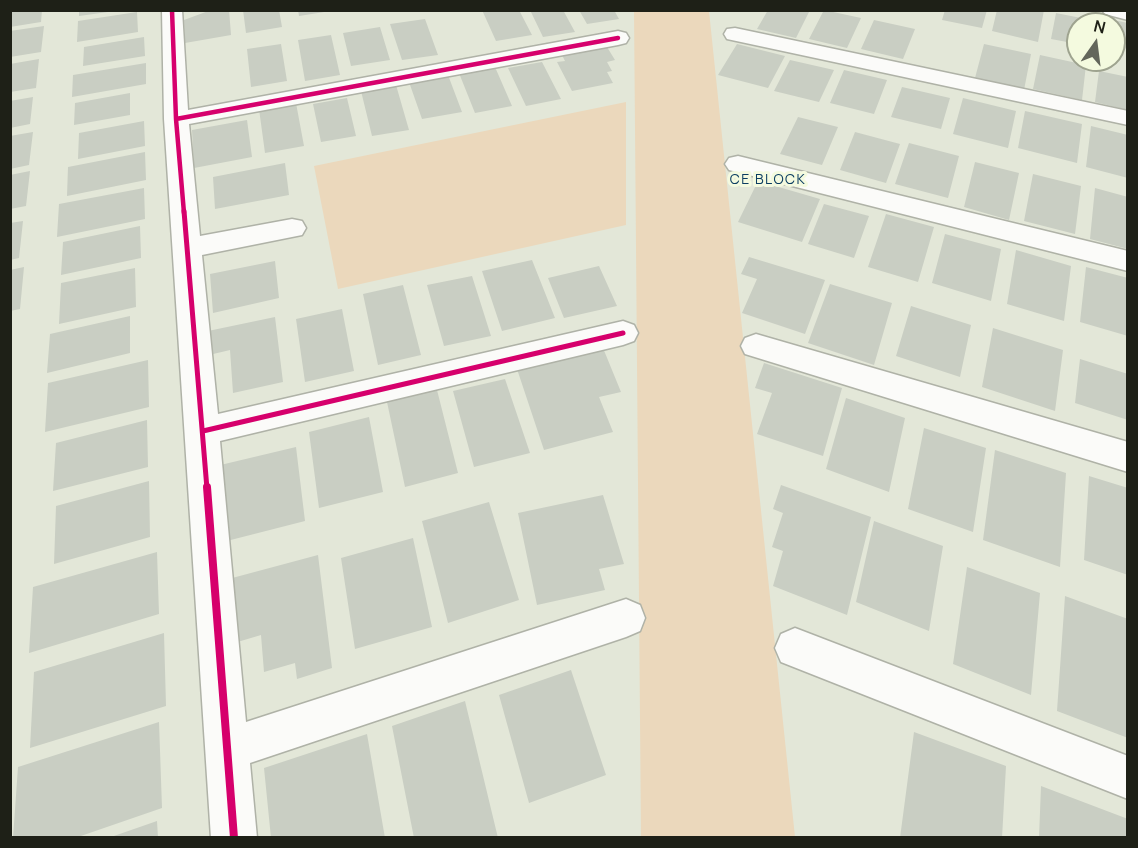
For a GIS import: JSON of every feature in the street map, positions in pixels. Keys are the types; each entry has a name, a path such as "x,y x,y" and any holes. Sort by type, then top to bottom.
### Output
{"street":[{"path":"172,10 176,119 234,837"},
{"path":"1112,10 1128,14"},
{"path":"735,34 1128,118"},
{"path":"176,119 618,38"},
{"path":"738,164 1128,261"},
{"path":"188,248 292,228"},
{"path":"203,431 623,333"},
{"path":"756,346 1128,457"},
{"path":"227,750 626,618"},
{"path":"795,648 1128,778"}],"shaded area":[{"path":"634,11 709,11 795,837 641,837"},
{"path":"626,102 626,225 338,289 314,166"}],"building":[{"path":"10,10 42,10 41,22 10,27"},
{"path":"79,10 108,10 108,12 79,16"},
{"path":"211,10 229,10 231,35 185,43 184,20"},
{"path":"243,10 279,10 282,27 246,33"},
{"path":"298,10 324,10 324,12 299,16"},
{"path":"482,10 519,10 532,35 496,41"},
{"path":"530,10 563,10 575,32 543,37"},
{"path":"579,10 614,10 619,19 587,24"},
{"path":"768,10 810,10 796,38 757,29"},
{"path":"824,10 861,18 847,48 809,39"},
{"path":"945,10 987,10 982,28 942,20"},
{"path":"997,10 1044,10 1038,42 992,31"},
{"path":"137,12 138,32 77,42 78,21"},
{"path":"1056,13 1066,15 1066,42 1051,39"},
{"path":"425,19 438,55 402,60 390,24"},
{"path":"874,20 915,29 903,59 861,49"},
{"path":"1126,23 1128,23 1128,49 1126,49"},
{"path":"44,26 41,52 10,57 10,31"},
{"path":"380,27 390,60 351,66 343,33"},
{"path":"331,35 340,75 305,81 298,40"},
{"path":"144,37 145,56 83,66 84,47"},
{"path":"281,44 287,81 251,87 247,49"},
{"path":"737,44 785,56 768,88 718,75"},
{"path":"984,44 1031,54 1024,90 975,78"},
{"path":"607,47 615,60 607,62 612,71 607,72 613,83 572,91 557,62 565,61 562,55"},
{"path":"1040,55 1066,61 1066,72 1085,72 1082,100 1033,89"},
{"path":"39,59 36,88 10,92 10,64"},
{"path":"790,60 834,70 819,102 774,91"},
{"path":"542,62 561,99 526,106 508,68"},
{"path":"146,63 146,84 72,97 73,75"},
{"path":"495,67 512,106 475,113 459,73"},
{"path":"844,70 887,80 874,114 830,103"},
{"path":"1099,72 1128,77 1128,110 1095,102"},
{"path":"448,75 462,112 422,119 409,82"},
{"path":"396,85 409,130 372,136 361,91"},
{"path":"902,87 950,98 941,129 891,117"},
{"path":"130,93 130,115 74,125 75,103"},
{"path":"33,97 30,124 10,128 10,101"},
{"path":"347,98 356,136 321,142 313,104"},
{"path":"963,98 1016,111 1008,148 953,134"},
{"path":"296,103 304,146 265,153 259,109"},
{"path":"1025,111 1082,124 1077,163 1018,148"},
{"path":"798,117 838,127 822,165 780,154"},
{"path":"247,120 252,157 194,168 192,130"},
{"path":"144,121 145,146 78,159 79,133"},
{"path":"1091,126 1128,135 1128,178 1086,167"},
{"path":"33,132 29,165 10,169 10,136"},
{"path":"855,132 900,144 886,183 840,170"},
{"path":"909,143 959,156 948,198 895,184"},
{"path":"145,152 146,180 67,196 68,167"},
{"path":"975,162 1019,173 1009,220 964,207"},
{"path":"285,163 289,195 215,209 213,177"},
{"path":"30,171 26,206 10,209 10,175"},
{"path":"1033,174 1081,186 1075,234 1024,221"},
{"path":"758,181 820,199 802,242 738,222"},
{"path":"144,188 145,219 57,237 59,204"},
{"path":"1095,188 1128,197 1128,249 1090,239"},
{"path":"824,204 869,216 854,258 808,244"},
{"path":"886,214 934,227 918,282 868,267"},
{"path":"23,221 19,258 10,260 10,223"},
{"path":"140,226 141,258 61,275 63,242"},
{"path":"945,234 1001,249 991,301 932,283"},
{"path":"1016,250 1071,266 1064,321 1007,304"},
{"path":"749,257 825,280 805,334 742,313 757,279 741,274"},
{"path":"532,260 555,318 502,331 482,271"},
{"path":"275,261 279,298 213,313 210,274"},
{"path":"599,266 617,306 564,318 548,278"},
{"path":"24,267 20,309 10,311 10,270"},
{"path":"1086,267 1128,278 1128,336 1080,322"},
{"path":"135,268 136,307 59,324 61,283"},
{"path":"472,276 491,336 444,346 427,285"},
{"path":"830,284 892,303 874,365 808,343"},
{"path":"403,285 421,355 378,365 363,294"},
{"path":"911,306 971,325 960,377 896,356"},
{"path":"342,309 354,371 305,382 296,319"},
{"path":"130,316 130,353 47,373 50,334"},
{"path":"275,317 283,382 233,393 230,350 209,355 208,331"},
{"path":"993,328 1063,350 1055,411 982,387"},
{"path":"603,348 621,392 599,397 613,432 544,450 517,369"},
{"path":"1080,359 1128,374 1128,420 1075,403"},
{"path":"148,360 149,407 45,432 48,383"},
{"path":"764,363 842,388 823,456 757,434 772,393 755,388"},
{"path":"505,379 530,453 474,467 453,391"},
{"path":"437,390 458,473 405,487 387,402"},
{"path":"846,398 905,418 889,492 826,469"},
{"path":"369,417 383,492 319,508 309,432"},
{"path":"147,420 148,467 53,491 56,443"},
{"path":"924,428 986,448 973,532 908,509"},
{"path":"296,447 305,521 215,544 212,467"},
{"path":"995,450 1066,473 1060,567 983,540"},
{"path":"1089,476 1128,488 1128,575 1084,560"},
{"path":"149,481 150,537 54,564 56,506"},
{"path":"781,485 871,517 847,615 773,586 783,551 772,547 783,513 773,509"},
{"path":"603,495 624,564 599,569 605,590 537,605 518,513"},
{"path":"489,502 519,600 448,623 422,521"},
{"path":"874,521 943,546 929,631 856,602"},
{"path":"413,538 432,627 355,649 341,558"},
{"path":"157,552 159,614 29,653 33,587"},
{"path":"318,555 332,668 297,679 295,663 264,672 261,635 224,646 221,581"},
{"path":"967,567 1040,593 1031,695 953,664"},
{"path":"1065,596 1128,619 1128,738 1057,711"},
{"path":"164,633 166,706 30,748 34,672"},
{"path":"571,670 606,775 529,803 499,695"},
{"path":"465,701 498,838 414,838 392,726"},
{"path":"159,722 162,808 75,838 13,838 18,767"},
{"path":"914,732 1006,766 1002,838 900,838"},
{"path":"367,734 385,838 271,838 264,768"},
{"path":"1041,786 1128,819 1128,838 1039,838"},
{"path":"157,821 158,838 111,838 111,837"}],"cycle path":[{"path":"172,10 176,119 618,38"},
{"path":"176,119 203,431 234,838"},
{"path":"203,431 623,333"}],"district":[{"name":"CE BLOCK","path":"768,180"}]}
